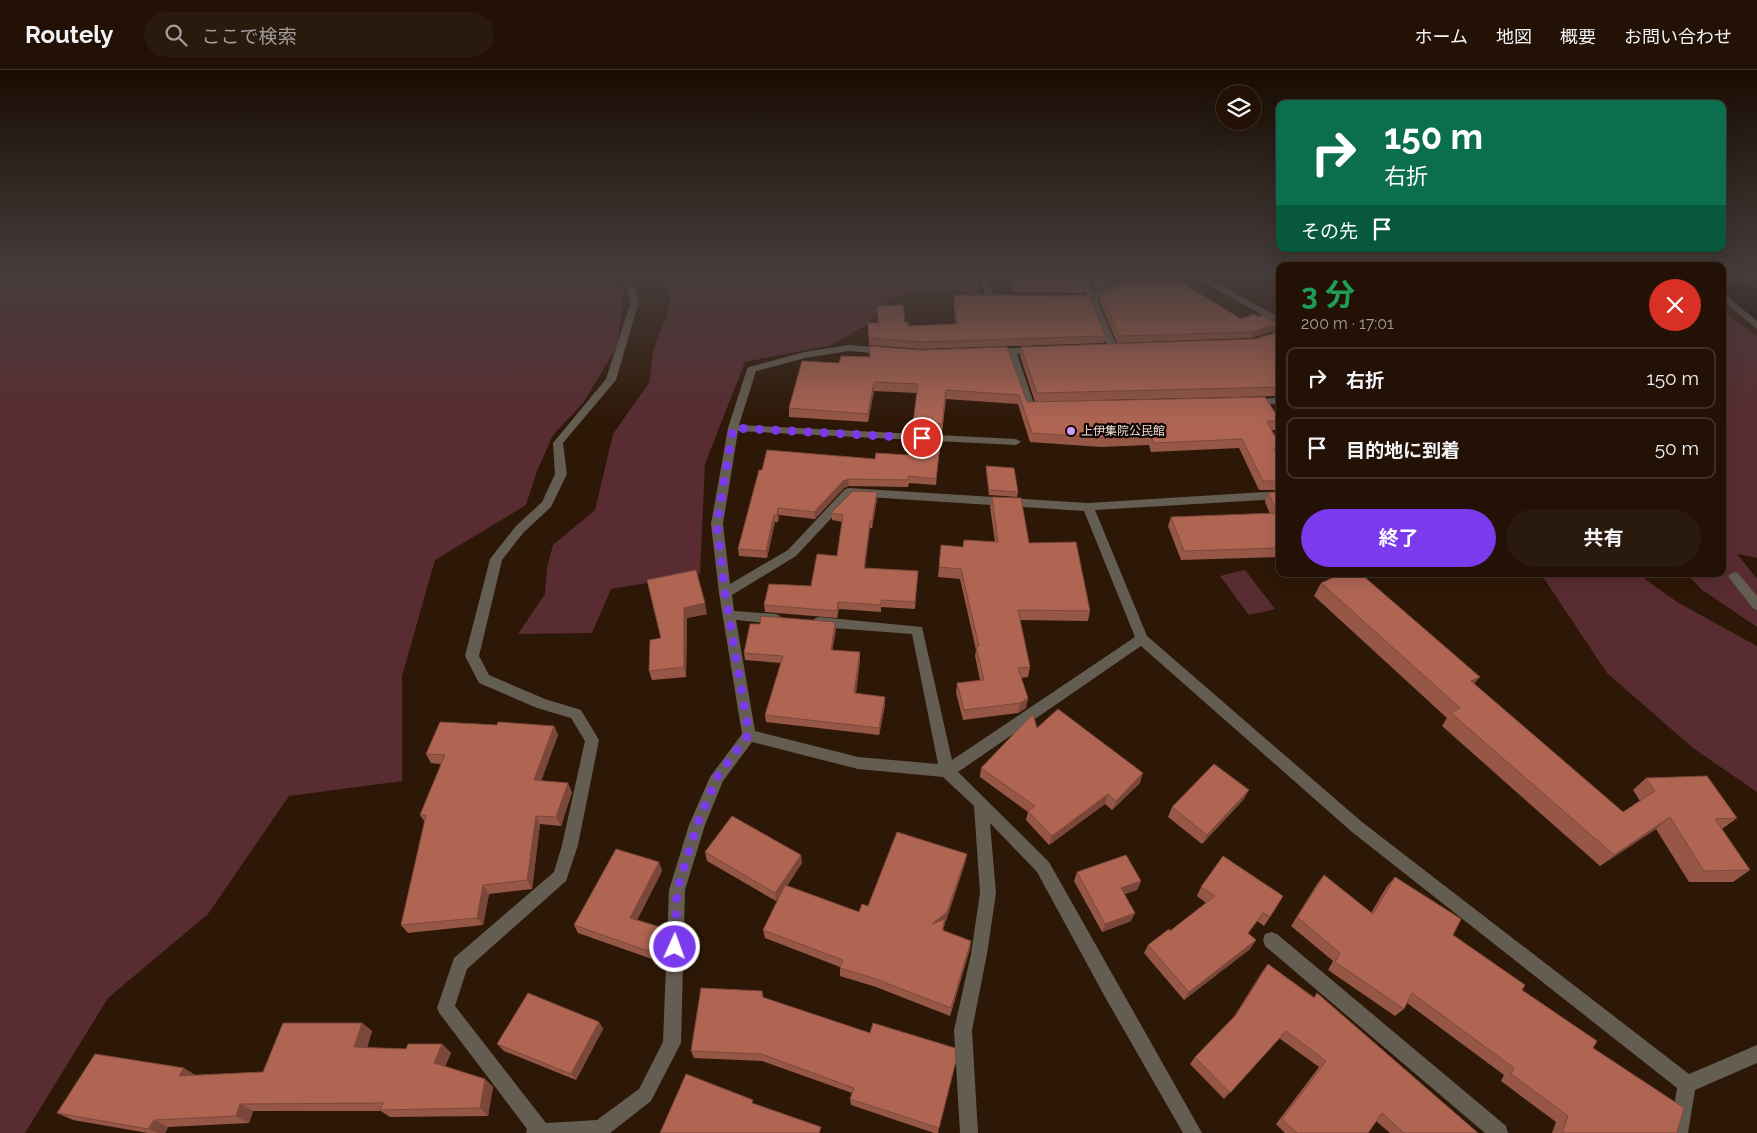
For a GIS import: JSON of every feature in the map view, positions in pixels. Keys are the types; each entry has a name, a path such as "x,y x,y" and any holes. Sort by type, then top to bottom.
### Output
{"street":[{"path":"628,325 611,380 558,443 561,474 547,504 520,529 496,559 472,656 484,679 542,704 576,714 592,740 570,845 560,876 460,964 446,1008 538,1133 603,1131 645,1095 672,1043 677,890 697,825 717,777 749,734 725,593 717,524 733,428 752,369 804,355 849,348 894,352"},
{"path":"1103,325 1113,348"},
{"path":"981,352 1048,350"},
{"path":"1011,351 1030,407 1050,406"},
{"path":"1238,402 1276,401"},
{"path":"1267,402 1276,416"},
{"path":"733,428 1016,442"},
{"path":"725,593 792,553 849,492 1088,507 1276,495"},
{"path":"1088,507 1142,638 1357,827 1686,1084"},
{"path":"1734,576 1757,605"},
{"path":"730,615 789,620"},
{"path":"809,622 917,630 947,771 982,803 1043,867 1111,991 1193,1133"},
{"path":"749,734 858,763 947,771 1142,638"},
{"path":"970,1133 963,1030 979,954 988,893 982,803"},
{"path":"1272,940 1498,1133"},
{"path":"1686,1084 1757,1054"},
{"path":"1679,1133 1686,1084"}],"shaded area":[{"path":"0,325 620,325 617,347 583,403 553,435 537,471 526,505 435,560 402,676 402,781 289,796 208,914 108,998 25,1133 0,1133"},
{"path":"663,325 866,325 832,345 745,362 705,464 700,574 611,589 592,633 518,634 545,594 547,568 553,545 595,510 613,434 649,383 653,351"},
{"path":"1726,325 1742,325 1757,336 1757,558 1737,554 1757,579 1757,627 1701,589 1690,577 1726,577"},
{"path":"1245,570 1275,609 1249,615 1220,576"},
{"path":"1543,577 1642,577 1677,602 1757,646 1757,792 1693,748 1607,673"}],"building":[{"path":"868,325 1101,325 1106,336 921,342 869,338"},
{"path":"1114,325 1275,325 1253,332 1119,336"},
{"path":"1276,332 1276,387 1037,393 1021,347 1255,339"},
{"path":"869,346 921,350 1007,347 1027,402 1265,397 1276,414 1276,421 1267,421 1276,438 1276,449 1274,448 1276,452 1276,481 1263,481 1242,439 1154,443 1151,436 1103,438 1032,433 1019,395 946,390 942,424 913,423 918,384 874,382 868,414 789,408 802,361 839,363 841,356 870,357"},
{"path":"911,435 941,436 936,479 909,476 908,480 848,479 843,481 814,512 778,508 777,515 774,515 766,551 738,549 759,470 762,470 767,450 875,459 876,453 908,455"},
{"path":"986,466 1014,468 1018,492 989,490"},
{"path":"853,491 877,492 872,521 870,521 864,568 918,571 915,602 881,600 881,605 838,602 837,611 764,605 769,584 811,586 817,554 837,556 843,515 831,513"},
{"path":"1276,492 1276,509 1268,493"},
{"path":"992,497 1021,498 1029,543 1076,542 1090,611 1018,610 1030,667 1018,668 1028,698 1020,703 964,710 957,683 984,680 976,646 979,646 961,569 939,567 941,545 963,547 964,540 998,542"},
{"path":"1276,513 1276,548 1184,551 1171,517"},
{"path":"696,570 705,603 684,608 684,667 649,671 650,640 661,638 647,580"},
{"path":"1334,577 1364,577 1480,677 1471,681 1623,812 1655,791 1646,778 1707,776 1737,818 1715,819 1750,870 1704,871 1670,817 1614,855 1451,713 1460,708 1321,583"},
{"path":"761,616 835,622 831,650 860,652 854,693 885,697 879,728 765,715 783,656 744,653 750,624 760,624"},
{"path":"1058,709 1143,773 1116,801 1108,794 1052,836 1028,811 1035,806 981,768 1033,714 1037,728"},
{"path":"440,722 497,725 498,722 554,726 534,780 568,783 556,817 536,816 527,880 483,885 477,918 401,925 426,815 420,815 445,755 426,754"},
{"path":"1214,764 1249,790 1207,835 1172,807"},
{"path":"732,816 801,855 775,893 705,852"},
{"path":"897,832 967,854 947,912 932,924 945,919 942,930 971,941 951,1008 876,979 840,968 843,960 763,930 785,885 859,912 862,904 868,906"},
{"path":"616,849 659,862 630,918 660,927 648,951 574,925"},
{"path":"1126,855 1141,881 1121,888 1135,913 1105,924 1077,872"},
{"path":"1223,856 1283,896 1270,917 1263,913 1248,933 1256,940 1189,992 1148,945 1169,929 1170,931 1215,896 1201,887"},
{"path":"1324,875 1373,914 1395,877 1461,919 1453,935 1525,985 1522,990 1597,1041 1593,1048 1684,1108 1677,1133 1562,1133 1568,1116 1511,1074 1514,1068 1412,993 1404,1009 1335,962 1340,953 1297,917"},
{"path":"1268,964 1314,998 1317,993 1478,1133 1404,1133 1382,1113 1368,1133 1297,1133 1282,1119 1326,1061 1286,1031 1230,1093 1195,1057 1236,1015"},
{"path":"701,988 762,991 762,997 870,1033 873,1023 955,1048 956,1061 939,1128 850,1099 854,1088 761,1054 691,1051"},
{"path":"528,993 599,1022 571,1074 497,1044"},
{"path":"283,1023 362,1023 354,1047 406,1049 408,1044 442,1044 434,1063 485,1079 480,1108 380,1110 383,1103 240,1104 236,1116 154,1120 148,1129 57,1113 95,1054 184,1068 179,1076 263,1072"},
{"path":"686,1074 753,1100 752,1103 821,1127 819,1133 660,1133"}],"place":[{"name":"上伊集院公民館","path":"1071,431"}],"route":[{"path":"675,947 677,890 697,825 717,777 749,734 725,593 717,524 733,428 922,438"}]}
